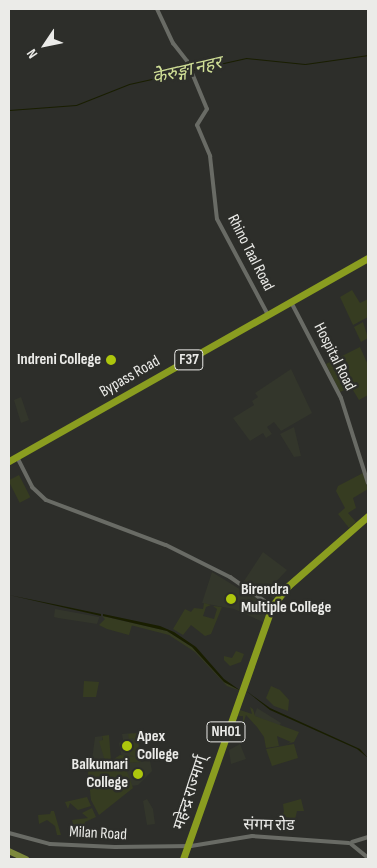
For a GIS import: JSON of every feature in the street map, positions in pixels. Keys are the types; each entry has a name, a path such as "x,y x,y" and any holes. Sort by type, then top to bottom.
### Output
{"highway":[{"name":"Bypass Road","path":"9,461 18,458 368,259"},
{"name":"महेन्द्र राज्मार्ग्","path":"185,859 242,690 274,607 288,586 368,516"},
{"name":"महेन्द्र राज्मार्ग्","path":"274,607 291,588 368,520"}],"main road":[{"path":"9,851 26,859"}],"street":[{"name":"Rhino Taal Road","path":"157,9 173,43 192,72 207,108 197,125 210,156 216,216 269,316"},
{"name":"Hospital Road","path":"292,303 342,398 368,483"},
{"path":"18,458 32,487 46,500 182,552 230,577 274,607"},
{"name":"Milan Road","path":"9,833 68,845 190,846"},
{"name":"संगम रोड","path":"190,846 252,836 351,843"},
{"path":"368,837 351,843 368,858"}],"shaded area":[{"path":"352,290 360,303 368,299 368,317 353,325 340,297"},
{"path":"363,322 368,338 361,342 354,327"},
{"path":"360,347 368,365 368,395 359,400 351,387 340,392 326,364"},
{"path":"291,369 312,413 281,431 274,422 267,427 272,434 266,438 263,433 250,441 233,418 254,405 252,401 258,397 255,393"},
{"path":"21,397 29,420 21,423 14,400"},
{"path":"294,427 301,456 294,457 280,434"},
{"path":"363,473 368,489 353,498 356,508 348,513 356,522 349,528 338,514 345,508 336,491 338,486"},
{"path":"19,475 30,497 20,503 9,482"},
{"path":"263,552 287,570 274,584 281,592 275,599 265,594 263,597 242,584"},
{"name":"Birendra Multiple College","path":"212,572 246,593 248,591 270,607 263,622 234,609 202,603"},
{"path":"9,595 101,614 101,616"},
{"path":"204,603 211,605 206,607 203,616 214,619 217,609 213,606 222,607 211,634 205,636 191,625 183,635 173,629 185,609 191,612 194,608 203,609"},
{"path":"55,609 99,618 97,624 58,618 54,617"},
{"path":"103,614 160,626 174,632 196,647 224,679 241,691 224,682 192,647 167,631 103,616"},
{"path":"102,616 167,631 192,647 224,682 241,691 227,686 195,652 169,635 132,625 129,635 107,629 99,625 105,619"},
{"path":"236,651 244,654 241,662 230,666 224,660 224,656 232,658"},
{"path":"84,681 99,682 96,697 83,697"},
{"path":"271,686 280,690 289,700 288,711 274,706 266,698"},
{"path":"245,690 270,708 360,749 368,758 357,749 270,710"},
{"path":"250,707 253,709 255,716 299,732 294,742 286,744 291,742 277,736 279,746 266,748 264,737 257,727 246,715 243,724 243,716 238,716 240,710 252,714"},
{"path":"257,708 281,723 279,727 254,716"},
{"name":"Apex College","path":"133,733 136,757 122,758 119,743 123,740 122,734"},
{"path":"137,733 141,762 124,763 133,788 99,815 91,800 88,773 91,760 105,761 99,741 103,740 102,736 109,735 111,761 120,755 135,757 130,755 129,742 134,745 133,738 129,739 128,734"},
{"path":"102,736 105,761 92,760 95,737"},
{"path":"240,744 246,759 231,764 229,750"},
{"path":"294,744 298,758 272,766 266,749"},
{"name":"Balkumari College","path":"150,761 152,771 138,785 131,786 124,763"},
{"path":"87,797 91,806 78,810 70,803 68,809 65,802"},
{"path":"147,799 153,809 155,824 147,825 143,801"},
{"path":"301,799 304,811 297,811 294,824 286,833 286,825 277,821 284,812 283,804"},
{"path":"92,808 96,817 85,822 84,826 74,827 72,820 88,818 82,813"},
{"path":"51,811 54,811 61,835 57,835 55,826 47,820 39,824 38,815 50,814"}],"waterway":[{"name":"केेरुङ्गा नहर","path":"9,110 76,105 129,84 246,58 305,64 368,55"}],"place":[{"name":"Indreni College","path":"111,360"},
{"name":"Birendra Multiple College","path":"231,599"},
{"name":"Apex College","path":"127,746"},
{"name":"Balkumari College","path":"138,774"}]}
